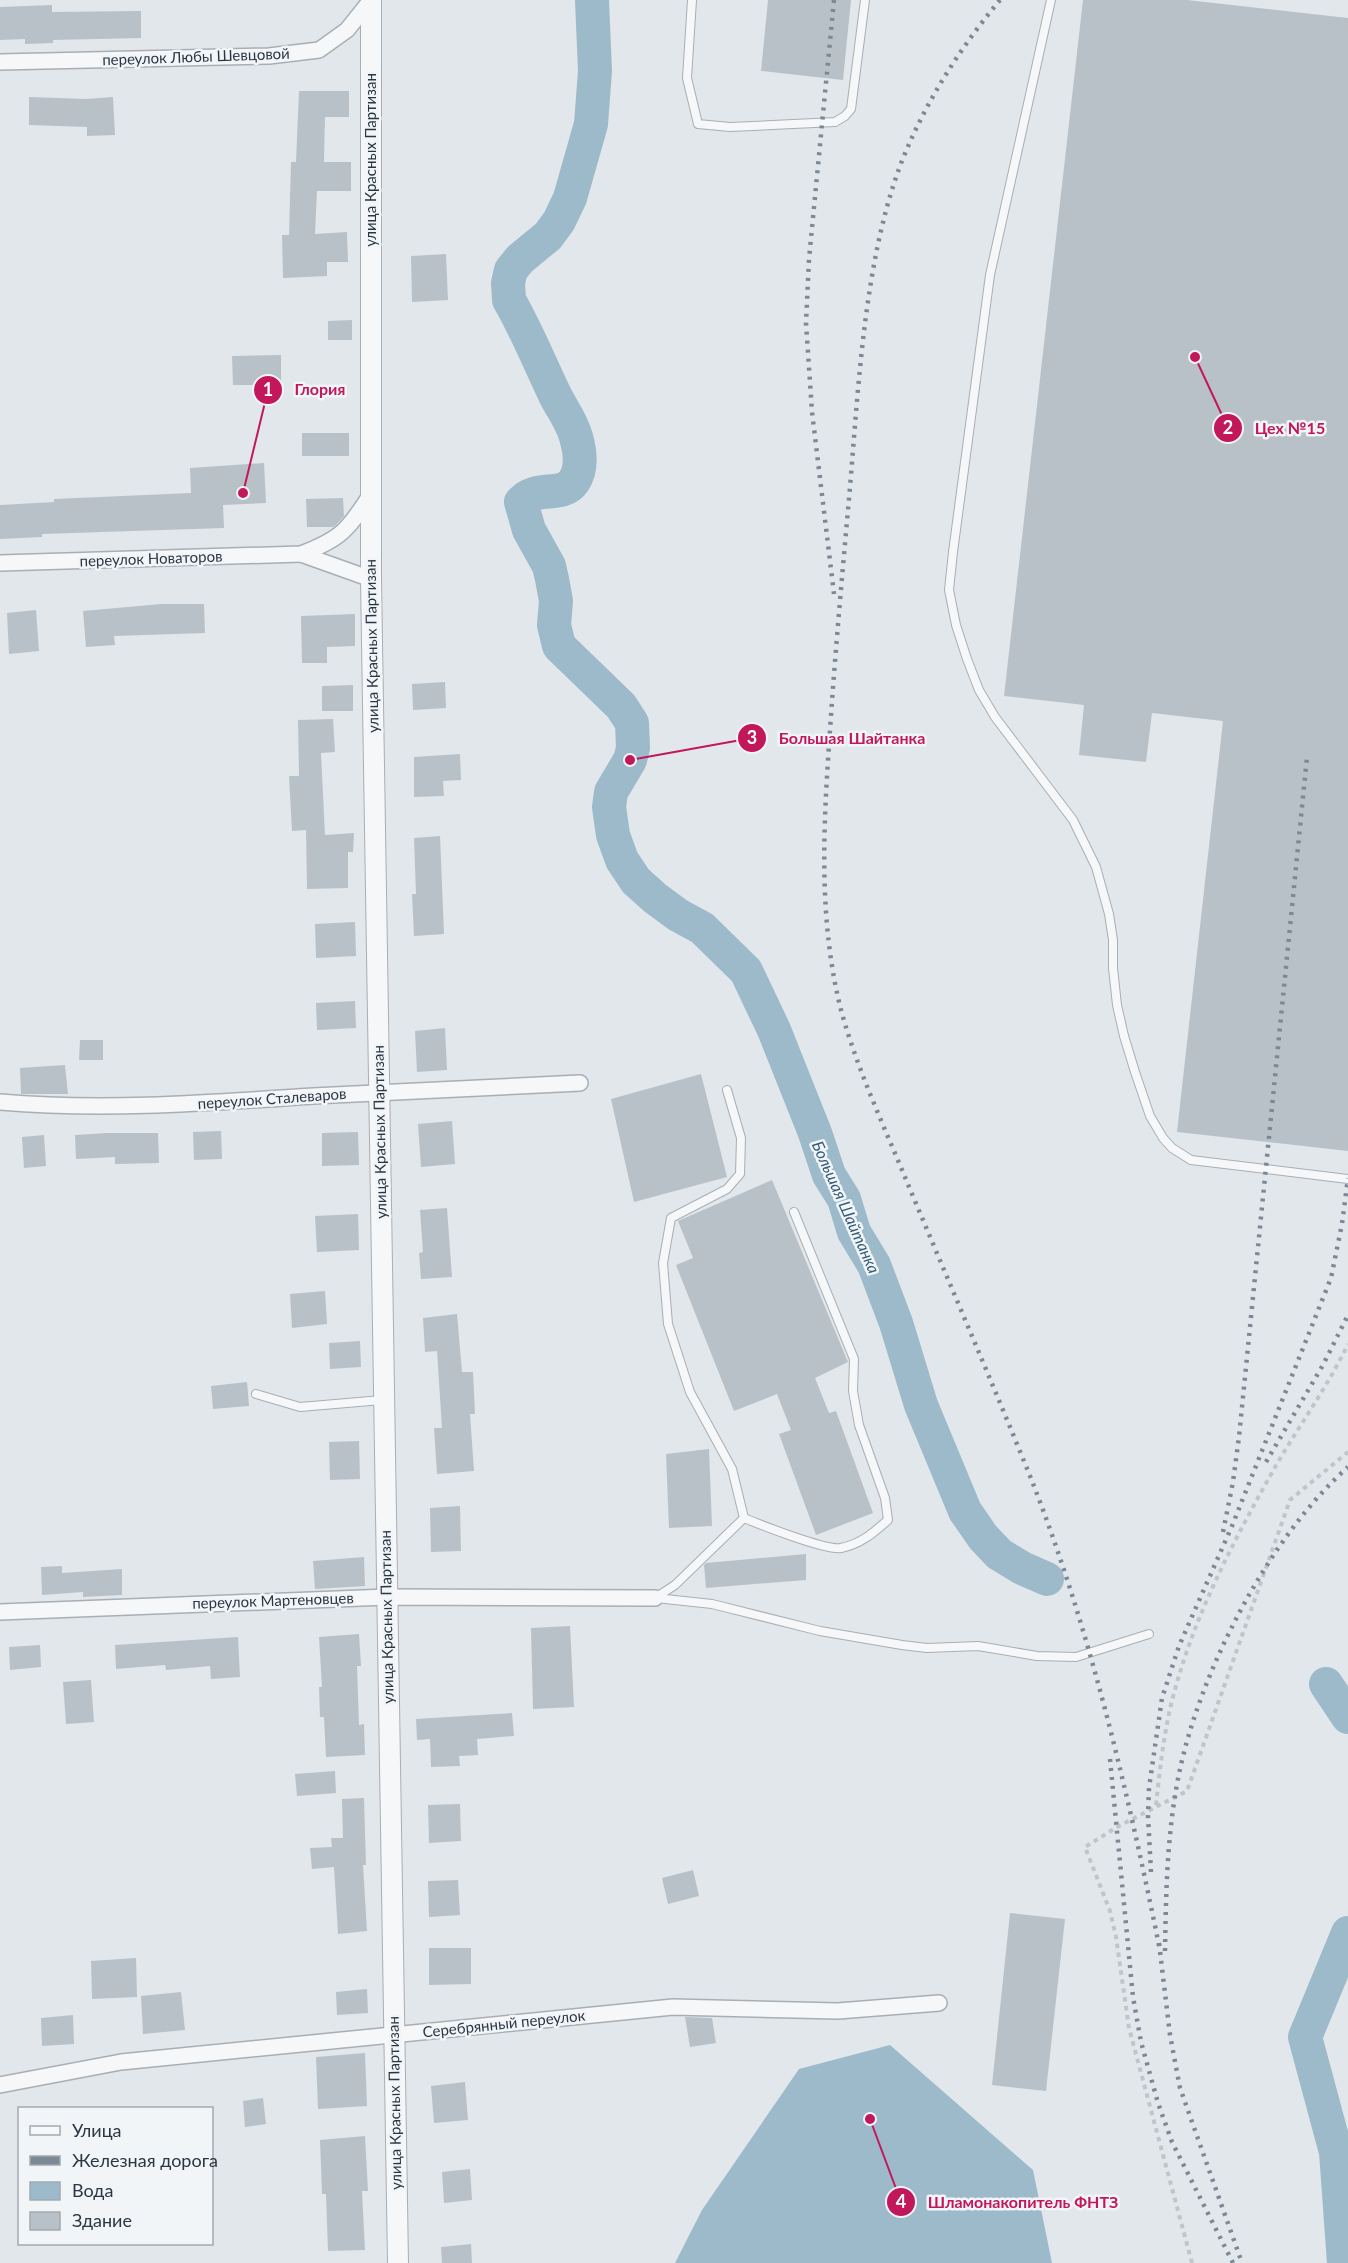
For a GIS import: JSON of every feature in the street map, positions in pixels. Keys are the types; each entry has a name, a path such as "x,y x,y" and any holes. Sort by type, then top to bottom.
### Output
{"street":[{"name":"переулок Любы Шевцовой","path":"0,62 269,56 319,50 347,30 371,0"},
{"name":"улица Красных Партизан","path":"371,0 371,579 398,2263"},
{"path":"301,554 330,543 353,523 371,494"},
{"path":"301,554 371,579"},
{"name":"переулок Новаторов","path":"0,563 301,554"},
{"name":"переулок Сталеваров","path":"0,1102 43,1106 151,1107 380,1092 580,1083"},
{"name":"переулок Мартеновцев","path":"0,1612 387,1597 655,1598"},
{"name":"Серебрянный переулок","path":"0,2085 121,2062 673,2007 838,2011 939,2003"}],"lane":[{"path":"692,0 687,78 699,124 730,127 835,122 845,116 851,109 866,0"},
{"path":"1051,0 990,274 949,590 956,626 979,690 1013,742 1073,820 1096,867 1109,914 1117,1005 1124,1036 1150,1116 1163,1138 1172,1148 1191,1160 1348,1179"},
{"path":"727,1090 741,1138 740,1174 727,1189 671,1218 663,1263 668,1324 690,1392 732,1469 744,1518"},
{"path":"744,1518 777,1532 839,1549 866,1539 888,1520 885,1498 859,1425 853,1391 854,1359 794,1212"},
{"path":"256,1394 300,1407 384,1400"},
{"path":"655,1598 675,1586 744,1518"},
{"path":"655,1598 712,1604 820,1631 927,1648 978,1646 1037,1656 1076,1657 1149,1634"}],"path":[{"path":"1156,1805 1172,1700 1207,1603 1224,1563 1258,1498 1334,1372 1348,1344"},
{"path":"1192,2263 1129,2028 1110,1911 1085,1847 1156,1805 1187,1791 1290,1500 1348,1452"}],"water":[{"path":"890,2045 1033,2170 1052,2263 675,2263 702,2210 799,2069"}],"building":[{"path":"768,0 851,0 843,80 761,71"},
{"path":"1083,0 1187,0 1348,18 1348,1151 1177,1132 1223,721 1152,713 1146,762 1079,755 1084,705 1004,696"},
{"path":"52,5 52,12 141,11 141,38 53,40 53,43 25,44 25,39 0,40 0,7"},
{"path":"299,91 349,91 349,117 325,117 324,162 351,162 351,191 317,191 315,234 347,232 348,262 327,262 327,276 283,278 282,235 289,235 291,162 296,162"},
{"path":"29,97 86,99 113,97 115,135 87,136 87,127 29,125"},
{"path":"446,254 448,300 412,302 411,256"},
{"path":"352,320 352,340 328,340 328,321"},
{"path":"281,355 281,385 233,385 232,356"},
{"path":"302,433 349,433 349,456 302,456"},
{"path":"264,463 266,503 223,505 224,528 42,534 42,537 0,539 0,505 54,502 54,499 191,493 190,468"},
{"path":"343,498 344,516 336,525 307,527 306,499"},
{"path":"161,604 204,604 205,633 114,636 115,645 86,647 83,611"},
{"path":"36,610 39,651 9,654 7,613"},
{"path":"355,614 355,646 327,647 327,663 302,663 301,616"},
{"path":"445,682 446,708 413,710 412,684"},
{"path":"353,685 353,711 322,711 322,686"},
{"path":"333,719 335,752 321,753 325,835 354,833 353,852 348,852 348,888 307,889 306,830 292,831 289,776 299,776 298,720"},
{"path":"460,754 461,780 443,781 444,796 414,797 414,757"},
{"path":"440,836 444,934 414,936 412,894 416,894 414,838"},
{"path":"355,922 356,956 316,958 315,924"},
{"path":"355,1001 356,1028 317,1030 316,1003"},
{"path":"445,1028 447,1070 417,1072 415,1031"},
{"path":"80,1040 103,1040 103,1060 79,1060"},
{"path":"65,1065 68,1094 21,1094 20,1068"},
{"path":"701,1074 727,1177 634,1202 611,1099"},
{"path":"452,1121 455,1164 421,1167 418,1124"},
{"path":"221,1131 222,1159 194,1160 193,1132"},
{"path":"358,1132 359,1165 322,1166 322,1133"},
{"path":"158,1133 159,1163 115,1164 115,1157 76,1159 75,1135"},
{"path":"44,1135 46,1166 24,1168 22,1137"},
{"path":"772,1180 848,1362 815,1378 829,1413 836,1411 873,1513 816,1535 779,1434 791,1430 777,1394 734,1411 676,1265 693,1258 678,1221"},
{"path":"447,1208 452,1277 421,1279 419,1253 423,1252 420,1210"},
{"path":"358,1214 359,1250 317,1252 315,1216"},
{"path":"325,1291 327,1324 292,1328 290,1294"},
{"path":"457,1314 462,1372 473,1372 475,1414 470,1414 474,1471 437,1474 434,1428 442,1428 437,1351 425,1352 423,1318"},
{"path":"360,1341 361,1367 330,1369 329,1343"},
{"path":"247,1382 249,1406 213,1409 211,1386"},
{"path":"359,1441 360,1479 330,1480 329,1442"},
{"path":"709,1449 712,1526 669,1528 666,1454"},
{"path":"460,1506 461,1551 431,1552 430,1508"},
{"path":"806,1554 806,1580 706,1588 704,1565 706,1563"},
{"path":"364,1557 365,1586 315,1589 313,1561"},
{"path":"62,1566 62,1573 122,1569 122,1595 83,1597 83,1592 42,1595 41,1567"},
{"path":"570,1626 574,1707 533,1709 531,1628"},
{"path":"359,1634 361,1666 357,1666 359,1725 364,1724 365,1755 326,1757 324,1717 320,1717 319,1687 322,1687 319,1637"},
{"path":"238,1637 240,1677 211,1679 210,1666 166,1670 165,1665 116,1669 115,1645"},
{"path":"40,1645 41,1667 10,1670 9,1647"},
{"path":"91,1680 94,1722 66,1724 63,1682"},
{"path":"512,1713 514,1736 477,1739 478,1755 459,1756 460,1766 431,1767 430,1739 417,1740 416,1719"},
{"path":"335,1771 336,1793 297,1796 295,1774"},
{"path":"364,1798 366,1865 363,1865 367,1931 338,1934 334,1867 312,1869 310,1848 332,1847 331,1838 343,1838 342,1799"},
{"path":"460,1804 461,1841 429,1843 428,1805"},
{"path":"693,1870 699,1896 668,1904 662,1878"},
{"path":"458,1880 460,1915 429,1917 428,1881"},
{"path":"1010,1913 1065,1919 1046,2091 992,2085"},
{"path":"429,1948 471,1948 471,1984 429,1985"},
{"path":"136,1958 137,1997 92,1999 91,1961"},
{"path":"367,1989 368,2013 337,2015 336,1992"},
{"path":"181,1992 185,2030 143,2034 141,1996"},
{"path":"73,2015 74,2044 42,2046 41,2018"},
{"path":"685,2017 712,2018 716,2043 690,2047"},
{"path":"365,2053 367,2106 318,2109 316,2057"},
{"path":"465,2082 468,2120 434,2123 431,2086"},
{"path":"263,2098 266,2124 245,2127 243,2101"},
{"path":"365,2136 368,2191 362,2191 365,2250 328,2251 326,2194 322,2194 320,2140"},
{"path":"470,2169 472,2200 444,2203 442,2172"},
{"path":"471,2244 472,2263 442,2263 441,2247"}],"waterway":[{"name":"Большая Шайтанка","path":"592,0 595,71 591,124 570,198 559,221 548,236 520,259 511,270 508,283 509,300 572,426 580,460 577,476 569,486 556,491 534,494 521,502 529,530 549,566 556,601 554,625 559,646 621,706 632,723 633,748 630,760 611,792 609,807 613,835 622,860 636,881 678,915 702,928 746,971 774,1030 815,1133 829,1175 844,1199 854,1232 874,1265 896,1323 921,1405 965,1511 983,1537 999,1554 1047,1579"},
{"name":"Большая Шайтанка","path":"1326,1684 1348,1717"},
{"name":"Большая Шайтанка","path":"1344,2263 1336,2152 1305,2037 1348,1933"}],"railway":[{"path":"834,0 809,259 806,323 812,412 834,594"},
{"path":"1000,0 956,58 909,144 887,206 877,248 869,291 859,380 835,657 825,812 826,911 834,977 841,1010 855,1054 880,1119 1030,1476 1071,1592 1089,1650 1120,1769 1160,1950"},
{"path":"1223,1532 1239,1437 1307,757"},
{"path":"1151,1872 1149,1788 1162,1698 1179,1646 1232,1526 1331,1278 1348,1178"},
{"path":"1266,1462 1323,1365 1348,1315"},
{"path":"1165,1951 1168,1862 1175,1796 1189,1734 1203,1692 1221,1650 1265,1568 1291,1530 1319,1496 1348,1467"},
{"path":"1110,1759 1133,1997 1141,2042 1158,2103 1172,2142 1233,2263"},
{"path":"1159,1943 1170,2035 1180,2088 1242,2263"}],"place":[{"name":"Цех №15","path":"1195,357"},
{"name":"Глория","path":"243,493"},
{"name":"Большая Шайтанка","path":"630,760"},
{"name":"Шламонакопитель ФНТЗ","path":"870,2119"}]}
